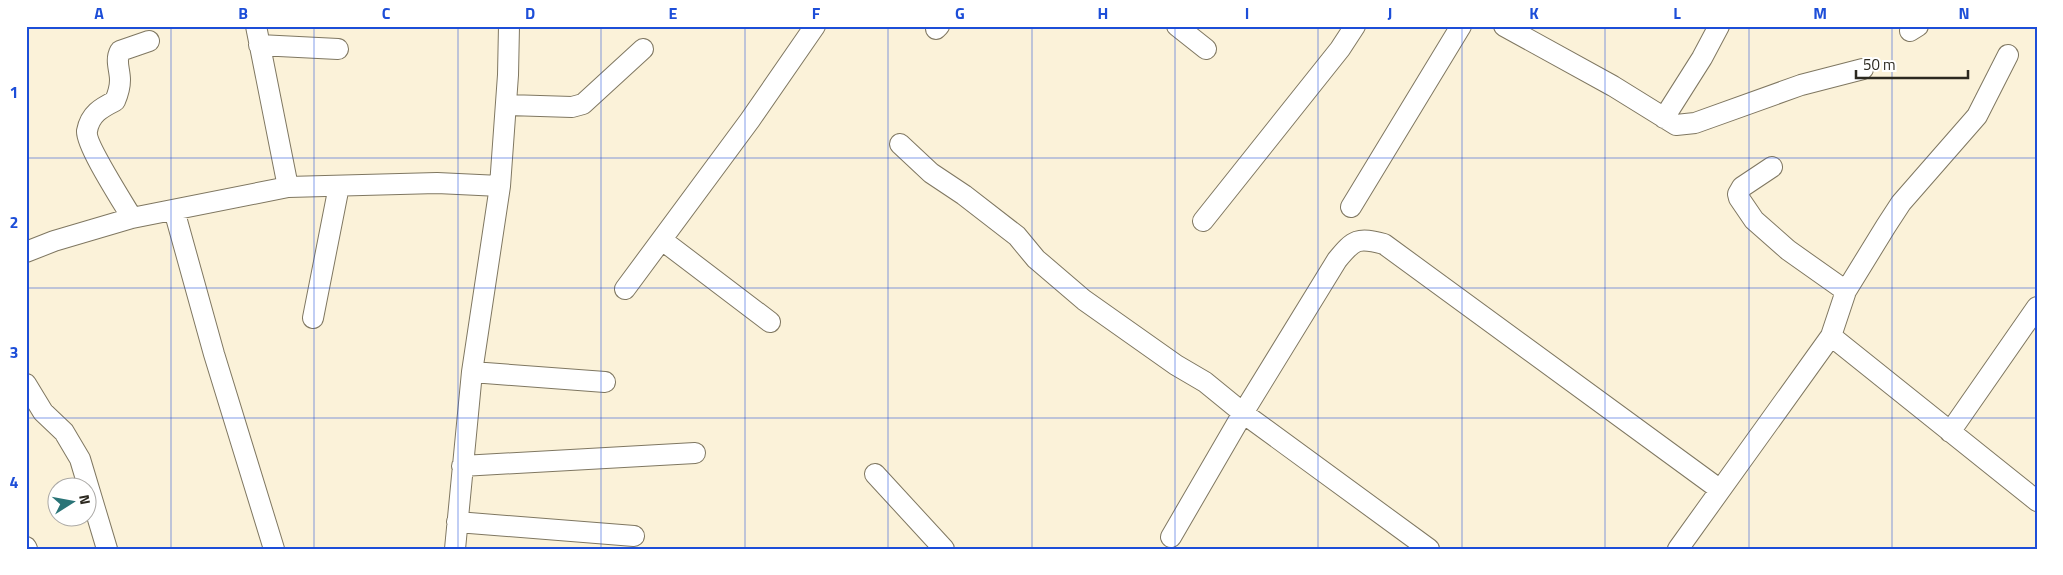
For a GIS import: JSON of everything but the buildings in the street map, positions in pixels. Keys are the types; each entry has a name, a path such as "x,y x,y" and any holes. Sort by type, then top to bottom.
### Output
{"street":[{"path":"455,549 472,372 500,186 509,26"},
{"path":"625,289 750,120 815,26"},
{"path":"1177,26 1206,49"},
{"path":"1203,221 1340,49 1355,26"},
{"path":"1351,207 1461,26"},
{"path":"1504,26 1612,86 1676,125 1695,123 1801,86 1863,69"},
{"path":"1664,118 1702,58 1719,26"},
{"path":"288,187 257,36 338,49"},
{"path":"132,218 95,153 87,133 91,117 101,108 115,101 119,92 120,80 117,56 120,50 149,41"},
{"path":"506,105 572,107 583,104 643,49"},
{"path":"1678,549 1719,489 1831,336 1846,290 1901,203 1976,116 2008,54"},
{"path":"900,144 931,173 964,195 1017,236 1036,259 1084,300 1176,365 1205,382 1243,413 1428,549"},
{"path":"1772,167 1742,187 1738,194 1739,198 1754,220 1788,250 1846,290"},
{"path":"26,252 54,241 132,218 288,187 437,183 500,186"},
{"path":"313,318 339,186"},
{"path":"174,210 214,354 274,549"},
{"path":"1171,537 1243,413 1337,260 1350,244 1364,238 1384,244 1719,489"},
{"path":"662,240 770,322"},
{"path":"1950,432 2037,307"},
{"path":"1831,336 2037,501"},
{"path":"472,372 605,382"},
{"path":"26,384 43,412 64,432 80,459 107,549"},
{"path":"462,466 695,453"},
{"path":"875,474 944,549"},
{"path":"457,522 634,536"}]}
